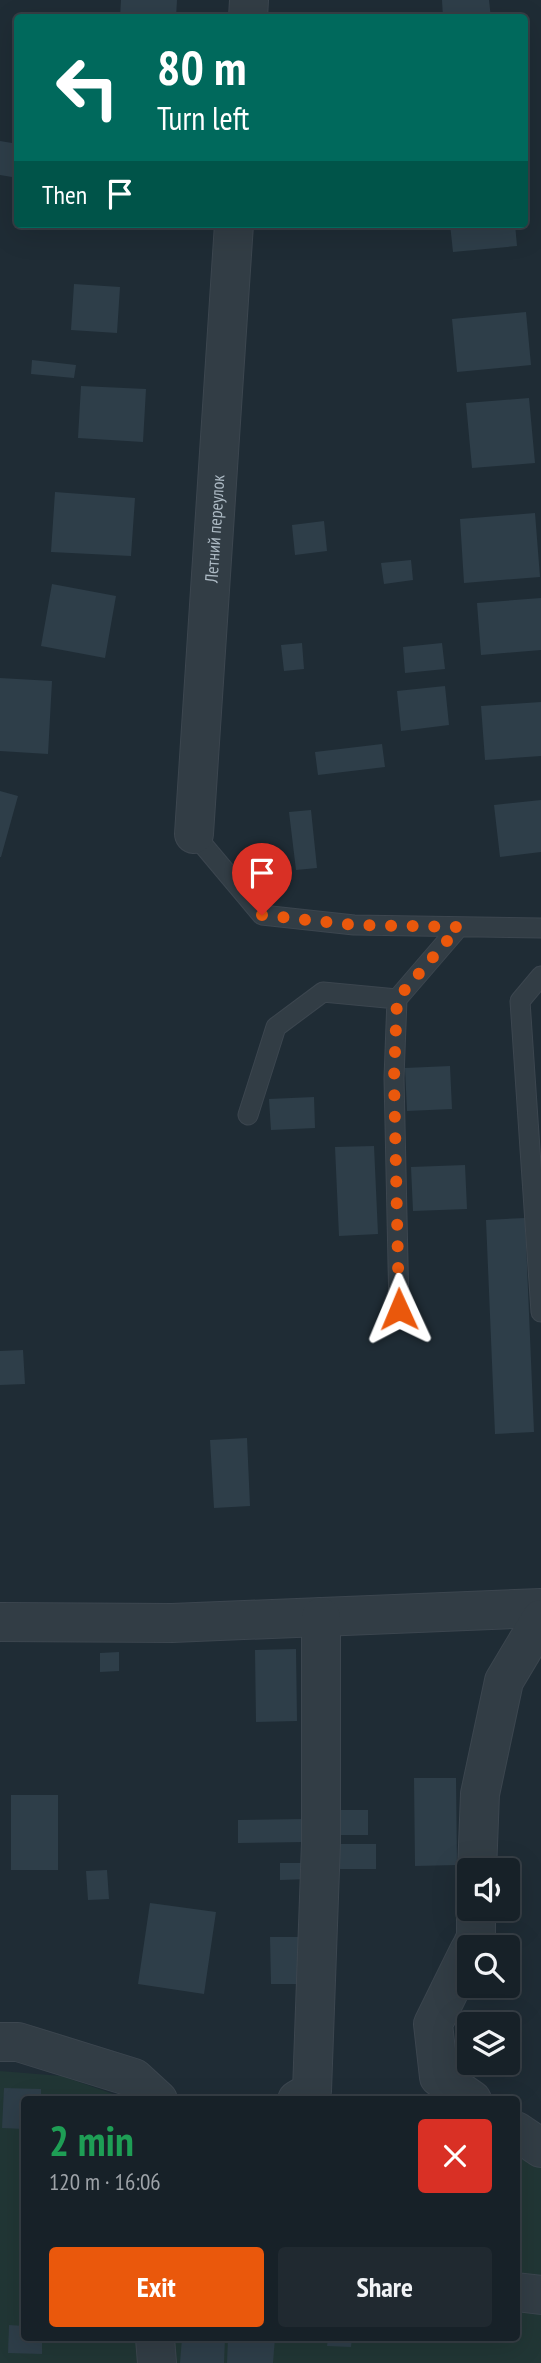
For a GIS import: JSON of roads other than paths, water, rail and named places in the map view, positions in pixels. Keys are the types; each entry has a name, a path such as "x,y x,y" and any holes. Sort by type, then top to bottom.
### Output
{"street":[{"name":"Летний переулок","path":"194,834 234,228"},
{"path":"0,1622 160,1623 541,1608"},
{"path":"304,2096 312,2091 321,1842 321,1616"},
{"path":"478,1858 480,1794 504,1681 541,1619"},
{"path":"457,1975 433,2024 439,2077 466,2096"},
{"path":"0,2042 18,2042 134,2078 154,2096"},
{"path":"520,2134 541,2148"},
{"path":"520,2292 541,2295"},
{"path":"155,2341 157,2363"}],"lane":[{"path":"194,834 262,915 354,925 541,928"},
{"path":"399,1309 394,1078 397,999 459,927"},
{"path":"541,976 520,1000 541,1312"},
{"path":"248,1115 276,1027 323,992 397,999"}]}
